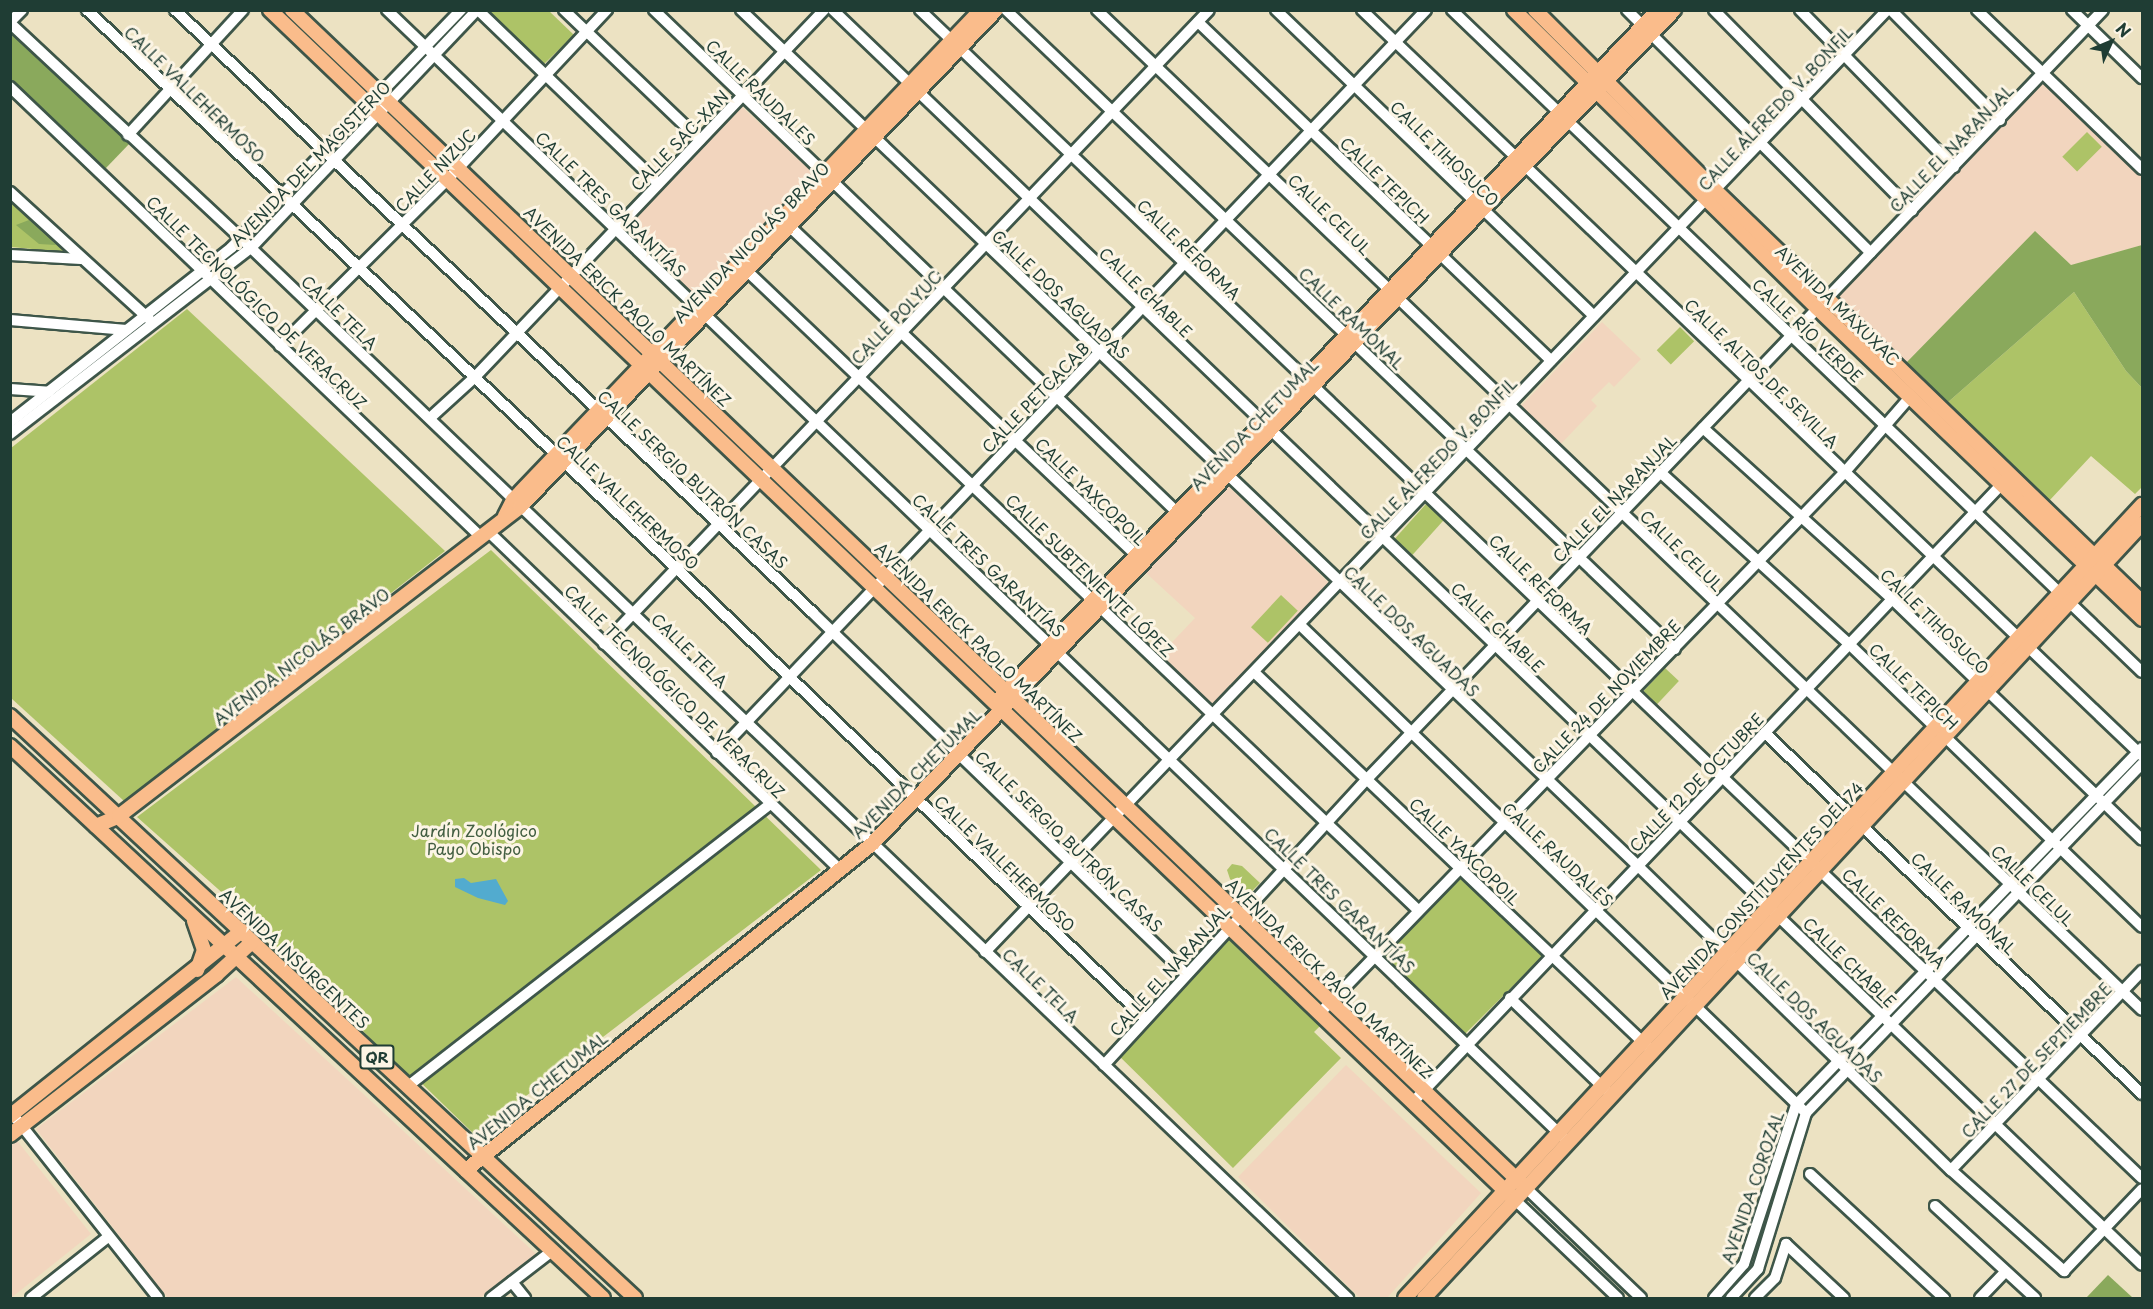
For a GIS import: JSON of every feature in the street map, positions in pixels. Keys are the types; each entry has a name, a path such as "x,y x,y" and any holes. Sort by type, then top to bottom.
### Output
{"main road":[{"name":"AVENIDA ERICK PAOLO MARTÍNEZ","path":"270,10 449,178 1510,1195"},
{"name":"AVENIDA ERICK PAOLO MARTÍNEZ","path":"292,10 386,97 1521,1184"},
{"name":"AVENIDA NICOLÁS BRAVO","path":"956,44 981,10"},
{"name":"AVENIDA NICOLÁS BRAVO","path":"101,831 486,536 956,44 996,10"},
{"name":"AVENIDA MAXUXAC","path":"1514,10 1592,88 1828,298 2094,565 2142,619"},
{"name":"AVENIDA MAXUXAC","path":"1535,10 1603,77 1817,308 2002,484 2094,565 2142,602"},
{"name":"AVENIDA CHETUMAL","path":"1647,30 1658,10"},
{"name":"AVENIDA CHETUMAL","path":"466,1170 855,857 1647,30 1674,10"},
{"name":"AVENIDA CONSTITUYENTES DEL 74","path":"1404,1299 1521,1184 2065,597 2142,506"},
{"name":"AVENIDA CONSTITUYENTES DEL 74","path":"2094,565 2142,524"},
{"name":"AVENIDA INSURGENTES","path":"10,716 635,1299"},
{"name":"QR","path":"10,746 602,1298"},
{"path":"192,916 204,950 197,970"},
{"path":"11,1114 197,970 242,931"},
{"path":"10,1135 216,975 252,942"},
{"path":"216,975 235,972 267,985 286,973"},
{"name":"AVENIDA CONSTITUYENTES DEL 74","path":"1424,1299 1510,1195"},
{"path":"528,1229 543,1213"},
{"path":"602,1298 616,1281"}],"street":[{"path":"10,22 22,10"},
{"name":"CALLE VALLEHERMOSO","path":"87,10 169,91 676,568 1145,1018"},
{"name":"CALLE SERGIO BUTRÓN CASAS","path":"176,10 326,151 401,227 831,630 1070,865 1186,974"},
{"path":"128,135 243,10"},
{"name":"CALLE TRES GARANTÍAS","path":"387,10 815,422 1055,647 1375,953 1564,1137"},
{"name":"AVENIDA DEL MAGISTERIO","path":"386,97 425,47 460,10"},
{"path":"478,10 658,183"},
{"name":"AVENIDA DEL MAGISTERIO","path":"10,422 52,395 149,319 241,238 326,151 434,56 478,10"},
{"path":"564,10 700,140"},
{"name":"CALLE NIZUC","path":"280,346 318,311 449,178 607,10"},
{"name":"CALLE RAUDALES","path":"654,10 741,96 1058,394 1181,516"},
{"name":"CALLE DOS AGUADAS","path":"741,10 1100,350 1951,1170 2064,1271 2105,1229"},
{"name":"CALLE SAC-XAN","path":"430,418 474,378 824,10"},
{"name":"CALLE CHABLE","path":"833,10 1141,308 1887,1018 2142,1265"},
{"name":"CALLE REFORMA","path":"920,10 1182,265 1816,865 2142,1178"},
{"name":"CALLE RAMONAL","path":"1005,10 1114,111 1675,649"},
{"name":"CALLE CELUL","path":"1097,10 2142,1010"},
{"name":"CALLE POLYUC","path":"604,644 718,523 774,469 815,422 1209,10"},
{"name":"CALLE TIHOSUCO","path":"1276,10 1594,316"},
{"name":"CALLE ALTOS DE SEVILLA","path":"1362,10 2022,643 2141,752"},
{"name":"CALLE PETCACAB","path":"717,753 831,630 1426,10"},
{"name":"CALLE RÍO VERDE","path":"1452,10 1563,119 1885,423 2142,672"},
{"path":"1628,10 1871,253"},
{"path":"1714,10 1912,211"},
{"path":"1800,10 1954,167"},
{"path":"1889,10 2000,120"},
{"name":"CALLE ALFREDO V. BONFIL","path":"985,952 1127,807 1466,449 1680,230 1802,98 1889,10"},
{"path":"1977,10 2142,169"},
{"path":"2072,10 2142,78"},
{"name":"CALLE EL NARANJAL","path":"1104,1065 1229,926 1368,778 1454,692 1536,601 2000,120 2103,10"},
{"name":"CALLE TELA","path":"10,22 318,311 632,615 1348,1299"},
{"name":"CALLE TEPICH","path":"1198,22 1551,361"},
{"name":"CALLE TECNOLÓGICO DE VERACRUZ","path":"10,87 280,346 604,644 840,870"},
{"name":"AVENIDA DEL MAGISTERIO","path":"10,434 127,330 149,319 211,278 251,248 333,160 375,108"},
{"path":"10,192 149,319"},
{"name":"CALLE YAXCOPOIL","path":"786,222 1140,559"},
{"path":"10,255 81,259"},
{"name":"CALLE SUBTENIENTE LÓPEZ","path":"743,267 973,483 1325,824 1419,910"},
{"path":"10,320 127,330"},
{"path":"10,389 52,395"},
{"name":"CALLE 24 DE NOVIEMBRE","path":"1320,1013 1375,953 1461,869 1588,734 1675,649 1844,473 1885,423 1910,397"},
{"name":"CALLE TIHOSUCO","path":"1703,428 1802,515 1892,599 2142,840"},
{"name":"CALLE TEPICH","path":"1660,471 1849,644 2142,927"},
{"name":"CALLE 12 DE OCTUBRE","path":"1413,1102 2002,484"},
{"path":"801,516 812,505"},
{"name":"CALLE RAUDALES","path":"1300,625 1502,823 1596,909 1806,1113"},
{"name":"CALLE YAXCOPOIL","path":"1255,673 1648,1046"},
{"name":"CALLE RAMONAL","path":"1765,734 2142,1094"},
{"name":"AVENIDA COROZAL","path":"1972,933 2010,885 2056,845 2100,800 2141,752"},
{"name":"AVENIDA COROZAL","path":"2100,800 2142,764"},
{"path":"408,1086 771,803"},
{"name":"AVENIDA COROZAL","path":"1714,1299 1743,1264 1796,1105 1839,1060 1887,1018 1972,933 2019,893 2056,845"},
{"name":"CALLE 27 DE SEPTIEMBRE","path":"1951,1170 2142,971"},
{"path":"1510,998 1607,1091"},
{"name":"AVENIDA COROZAL","path":"1731,1299 1758,1269 1806,1113 1848,1069 1887,1018"},
{"path":"11,1114 158,1299"},
{"path":"1810,1174 1944,1299"},
{"name":"AVENIDA ERICK PAOLO MARTÍNEZ","path":"1521,1184 1641,1299"},
{"path":"2105,1229 2142,1189"},
{"name":"AVENIDA ERICK PAOLO MARTÍNEZ","path":"1510,1195 1614,1295"},
{"path":"1935,1206 2035,1299"},
{"path":"1557,1240 1569,1230"},
{"path":"31,1299 108,1237"},
{"path":"1755,1299 1775,1278 1786,1244 1844,1299"},
{"path":"491,1299 552,1251"},
{"path":"1980,1299 2006,1271"},
{"path":"1614,1295 1623,1281"},
{"path":"512,1282 525,1299"}],"shaded area":[{"path":"2044,81 2142,174 2142,245 2071,265 2035,232 1906,363 1838,296"},
{"path":"739,104 816,176 699,301 622,229"},
{"path":"1602,322 1641,359 1614,387 1609,382 1591,400 1597,406 1558,447 1518,409"},
{"path":"1228,486 1330,584 1213,710 1158,657 1195,618 1145,572"},
{"path":"236,977 536,1254 480,1298 168,1298 36,1129"},
{"path":"1346,1065 1481,1193 1387,1298 1360,1298 1238,1177"},
{"path":"15,1138 91,1234 11,1298 10,1142"}],"green space":[{"path":"489,11 549,11 574,35 541,67 485,14"},
{"path":"10,31 131,142 105,169 11,79"},
{"path":"2087,132 2102,147 2077,172 2062,157"},
{"path":"10,196 66,248 64,252 11,247"},
{"path":"29,220 56,245 39,244 16,225"},
{"path":"2035,231 2071,265 2142,245 2142,388 2126,371 2074,292 1947,403 1906,363"},
{"path":"2074,292 2126,371 2142,388 2142,487 2135,494 2091,456 2049,501 1947,403"},
{"path":"187,309 445,551 124,801 11,698 11,448"},
{"path":"1680,327 1694,341 1671,364 1657,350"},
{"path":"1426,504 1444,520 1412,555 1395,539"},
{"name":"Jardín Zoológico Payo Obispo","path":"491,550 821,870 475,1135 413,1075 409,1078 358,1026 314,993 262,928 137,817"},
{"path":"1281,595 1298,611 1268,643 1251,627"},
{"path":"1665,668 1679,681 1656,705 1642,692"},
{"path":"1232,864 1242,866 1260,883 1247,896 1230,879 1227,870"},
{"path":"1460,876 1543,956 1465,1034 1384,956 1414,914"},
{"path":"1226,934 1320,1026 1314,1032 1341,1058 1233,1168 1113,1050"},
{"path":"2108,1275 2133,1298 2086,1298"}],"water":[{"path":"464,878 471,883 496,879 508,901 505,905 478,898 455,887 455,879"}]}
